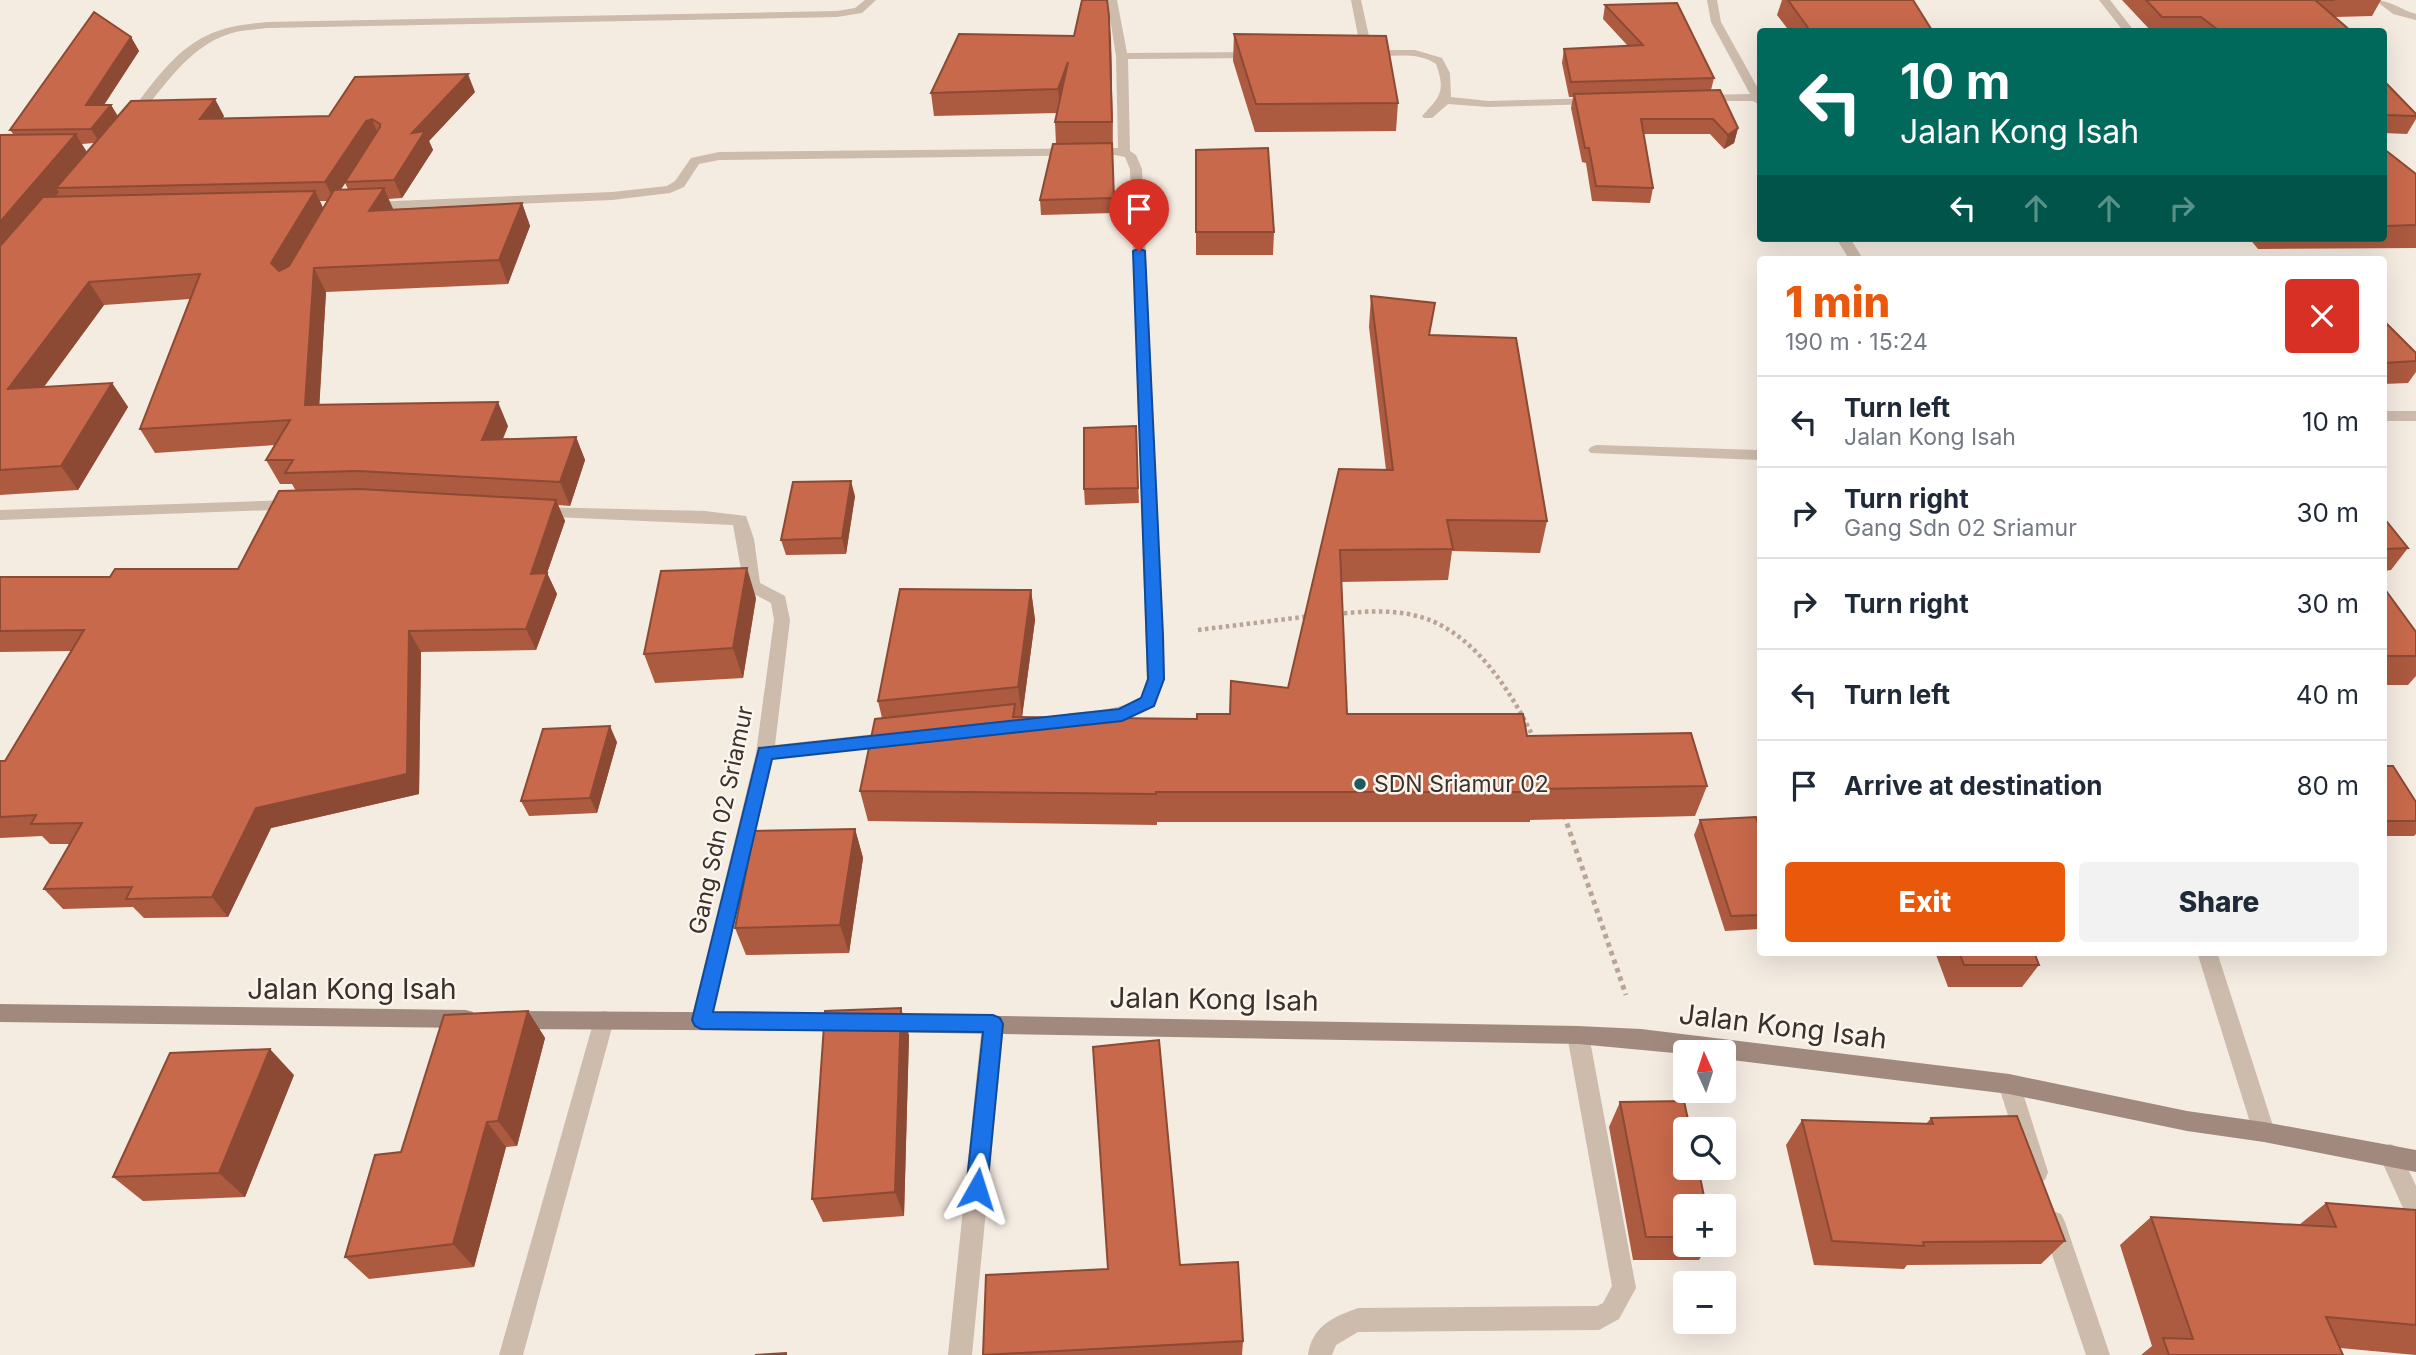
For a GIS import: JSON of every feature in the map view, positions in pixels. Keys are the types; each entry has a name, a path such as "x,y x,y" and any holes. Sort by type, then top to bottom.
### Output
{"street":[{"path":"122,130 182,58 222,32 243,28 837,14 858,11 870,0"},
{"path":"1112,0 1122,56 1124,153"},
{"path":"1356,0 1361,54 1425,55 1437,59 1443,66 1448,89 1446,100 1428,117"},
{"path":"1712,0 1716,22 1757,95"},
{"path":"2104,0 2127,28"},
{"path":"2380,0 2397,12 2416,17"},
{"path":"1122,56 1273,55"},
{"path":"1689,99 1757,99"},
{"path":"1446,100 1488,104 1607,101"},
{"path":"352,206 612,196 670,189 680,184 695,161 719,156 1124,153 1134,160 1156,679 1148,702 1122,715 1053,722"},
{"path":"2387,416 2416,416"},
{"path":"1596,450 1757,455"},
{"path":"0,515 316,504"},
{"name":"Gang Sdn 02 Sriamur","path":"516,511 705,516 740,520 746,539 752,586 779,600 782,620 765,753 701,1020"},
{"path":"765,753 902,738"},
{"path":"2208,956 2264,1132"},
{"name":"Jalan Kong Isah","path":"0,1013 161,1017 993,1024 1578,1035 1641,1039 2009,1084 2187,1121 2264,1132 2416,1161"},
{"path":"511,1355 604,1020"},
{"path":"960,1355 993,1024"},
{"path":"1320,1355 1319,1350 1331,1332 1358,1320 1599,1318 1611,1311 1624,1288 1578,1035"},
{"path":"2009,1084 2098,1355"},
{"path":"2390,1155 2416,1211"}],"path":[{"path":"1331,614 1397,614 1427,619 1447,631 1466,646 1511,696 1536,742"},
{"path":"1155,635 1318,615"},
{"path":"1559,802 1641,1039"}],"building":[{"path":"1082,0 1107,0 1112,122 1055,122 1068,62 1058,89 931,93 959,34 1074,36"},
{"path":"1788,0 1913,0 1930,28 1808,28"},
{"path":"2146,0 2315,0 2347,28 2216,28 2201,17 2162,17"},
{"path":"1677,3 1714,78 1571,82 1564,49 1643,45 1605,5"},
{"path":"94,12 131,37 86,105 111,105 91,129 10,130"},
{"path":"1234,34 1386,36 1398,103 1256,104"},
{"path":"468,74 412,133 425,131 394,180 345,182 380,127 380,124 372,119 366,121 325,182 56,188 131,101 215,99 200,119 329,116 355,77"},
{"path":"2387,84 2416,114 2387,115"},
{"path":"1720,90 1738,128 1728,135 1713,119 1641,119 1653,188 1596,186 1574,94"},
{"path":"76,134 0,222 0,135"},
{"path":"1112,143 1114,198 1040,200 1053,144"},
{"path":"1268,148 1274,232 1196,232 1196,150"},
{"path":"2387,151 2416,174 2416,225 2387,226"},
{"path":"384,188 369,211 522,203 499,260 314,268 305,405 498,402 482,440 576,437 560,482 358,471 285,473 293,460 266,460 290,420 140,429 200,274 89,282 8,389 112,383 61,466 0,470 0,246 43,197 315,191 271,263 279,271 289,266 334,190"},
{"path":"1371,296 1435,303 1429,335 1516,338 1547,521 1447,520 1453,549 1340,550 1347,714 1523,714 1527,736 1691,733 1707,786 1537,789 1538,792 1156,794 860,791 875,719 1015,704 1013,717 1197,719 1197,714 1230,714 1231,681 1288,688 1339,469 1393,470"},
{"path":"2387,324 2416,353 2416,361 2387,363"},
{"path":"1136,426 1138,488 1084,489 1084,428"},
{"path":"851,481 842,538 781,540 793,482"},
{"path":"360,489 556,500 531,574 547,573 526,629 409,631 407,774 256,808 212,897 126,899 132,887 44,889 82,823 31,824 36,815 0,817 0,761 5,761 84,630 0,631 0,577 110,577 115,569 238,569 279,491"},
{"path":"2387,522 2408,548 2387,549"},
{"path":"747,568 733,648 644,654 661,571"},
{"path":"900,589 1031,590 1018,687 878,701"},
{"path":"2387,592 2416,632 2416,656 2387,656"},
{"path":"610,726 590,798 521,801 543,729"},
{"path":"2387,766 2393,766 2416,802 2416,821 2387,821"},
{"path":"1756,817 1757,915 1731,916 1700,820"},
{"path":"855,829 840,925 735,928 754,831"},
{"path":"1961,956 2036,956 2039,965 1964,965"},
{"path":"901,1008 895,1192 812,1199 825,1011"},
{"path":"528,1011 498,1121 487,1122 453,1244 345,1257 375,1155 401,1152 444,1015"},
{"path":"1159,1040 1180,1265 1238,1262 1243,1341 983,1355 986,1275 1108,1269 1093,1047"},
{"path":"270,1049 219,1173 113,1177 170,1053"},
{"path":"1620,1102 1684,1103 1687,1117 1673,1117 1673,1180 1701,1180 1704,1194 1673,1194 1673,1237 1646,1237"},
{"path":"2017,1116 2065,1241 1923,1242 1924,1246 1832,1241 1802,1120 1933,1124 1931,1118"},
{"path":"2326,1203 2416,1210 2416,1325 2326,1317 2343,1355 2169,1355 2163,1338 2193,1339 2151,1217 2336,1227"},
{"path":"786,1353 786,1355 755,1355"}],"place":[{"name":"SDN Sriamur 02","path":"1360,784"}],"route":[{"path":"977,1189 993,1024 701,1020 765,753 1122,715 1148,702 1156,679 1139,251"}]}
